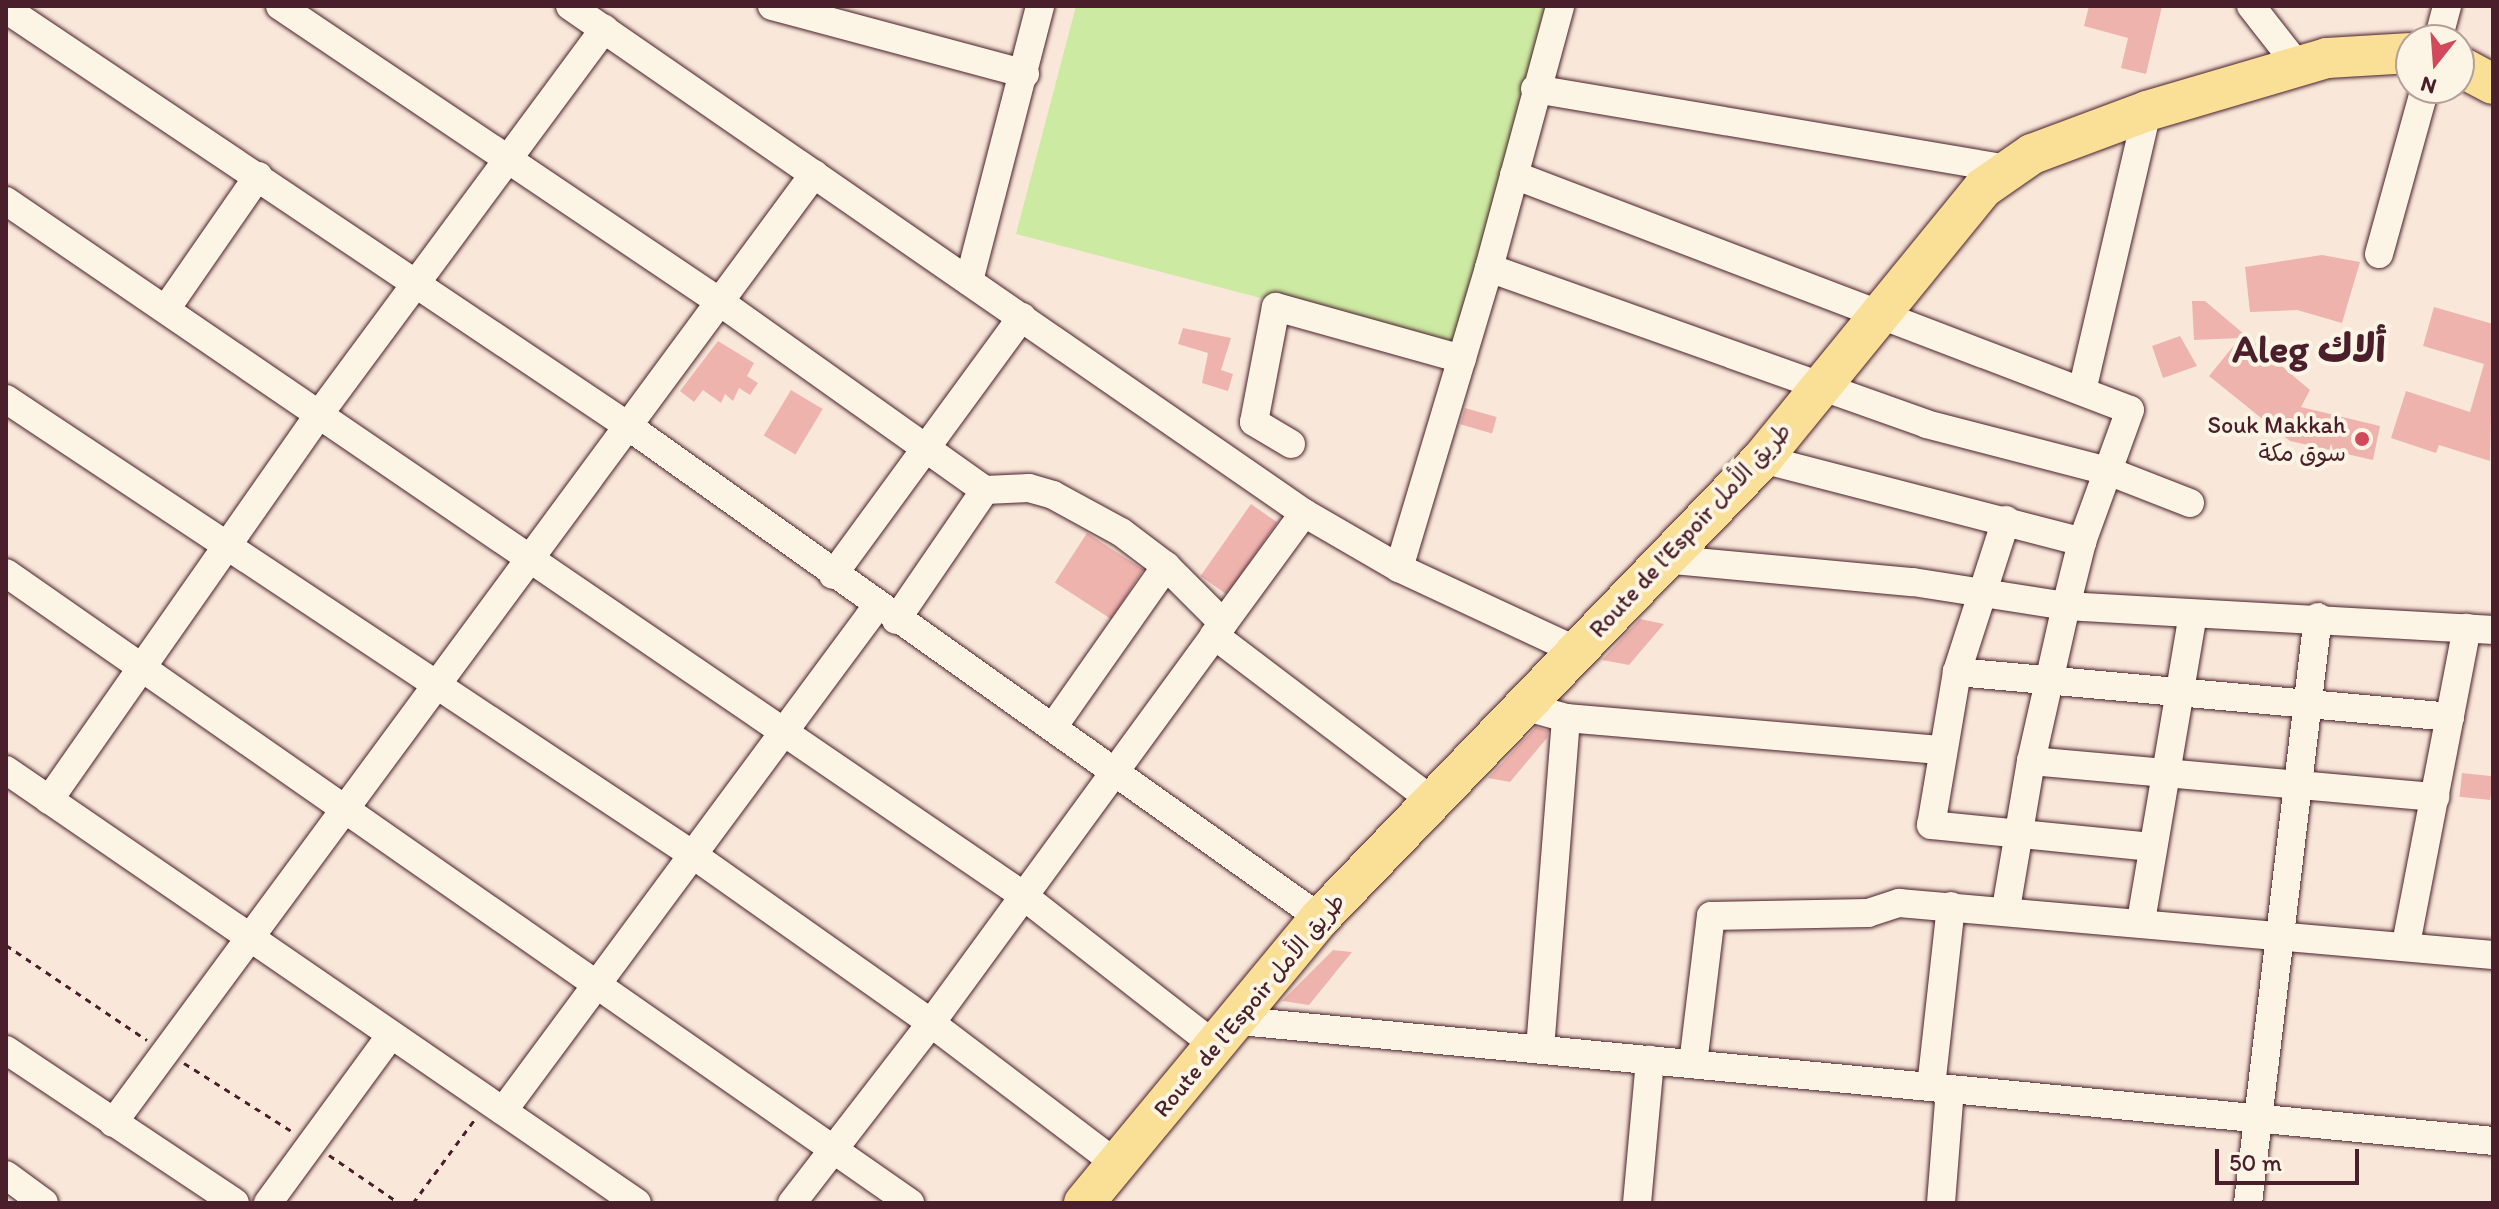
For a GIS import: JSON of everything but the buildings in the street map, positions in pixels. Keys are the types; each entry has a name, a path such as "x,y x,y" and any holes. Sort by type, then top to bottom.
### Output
{"highway":[{"name":"Route de l’Espoir طريق الأمل","path":"1084,1203 1221,1032 1320,918 1520,705 1577,651 1762,459 1967,203 2006,169 2147,111 2298,66 2357,54 2395,53"},
{"path":"2475,74 2493,84"}],"street":[{"path":"280,6 720,302 985,490 1029,488 1053,495 1121,532 1166,566 1218,629 1430,799"},
{"path":"570,6 1304,513 1399,568 1577,651"},
{"path":"774,6 1025,74"},
{"path":"969,281 1025,74 1040,6"},
{"path":"1399,568 1489,268 1535,89 1560,6"},
{"path":"2251,6 2298,66"},
{"path":"12,16 416,281 628,426 886,613 1053,727 1320,918"},
{"path":"49,800 320,413 604,29"},
{"path":"1535,89 2006,169"},
{"path":"2379,254 2421,104"},
{"path":"2082,391 2147,111"},
{"path":"113,1123 814,174"},
{"path":"1514,175 2130,410 2082,542 2066,606 2031,761 2006,909"},
{"path":"166,309 258,176"},
{"path":"6,201 1221,1032 1540,1049 2493,1141"},
{"path":"1489,268 1926,424 2108,471 2190,503"},
{"path":"1291,444 1254,422 1276,307 1462,359"},
{"path":"833,575 1022,317"},
{"path":"6,399 229,544 696,857 931,1023 1117,1164"},
{"path":"1762,459 2082,542"},
{"path":"495,1106 696,857 784,731 886,613 985,490"},
{"path":"792,1203 931,1023 1021,894 1304,513"},
{"path":"2006,520 1957,672 1940,750 1931,825 2153,847"},
{"path":"1663,559 1913,582 1980,595 2066,606 2193,614 2318,617 2480,629 2450,717 2406,944"},
{"path":"1053,727 1166,566"},
{"path":"6,573 910,1203"},
{"path":"2141,921 2193,614"},
{"path":"2248,1203 2295,784 2318,617"},
{"path":"1957,672 2450,717"},
{"path":"1520,705 1566,718 1940,750"},
{"path":"1540,1049 1566,718"},
{"path":"2031,761 2435,797"},
{"path":"6,770 637,1203"},
{"path":"1693,1064 1711,916 1868,913 1899,903 2006,909 2406,944 2493,955"},
{"path":"1941,1203 1941,1088 1951,906"},
{"path":"268,1203 391,1035"},
{"path":"7,1053 235,1203"},
{"path":"1637,1203 1650,1060"},
{"path":"6,1175 44,1203"}],"path":[{"path":"6,945 399,1203"},
{"path":"413,1203 495,1106"}],"green space":[{"path":"1076,6 1547,6 1456,349 1016,234"}],"place":[{"name":"Souk Makkah سوق مكة","path":"2362,439"}],"district":[{"name":"Aleg ألاك","path":"2309,348"}]}
